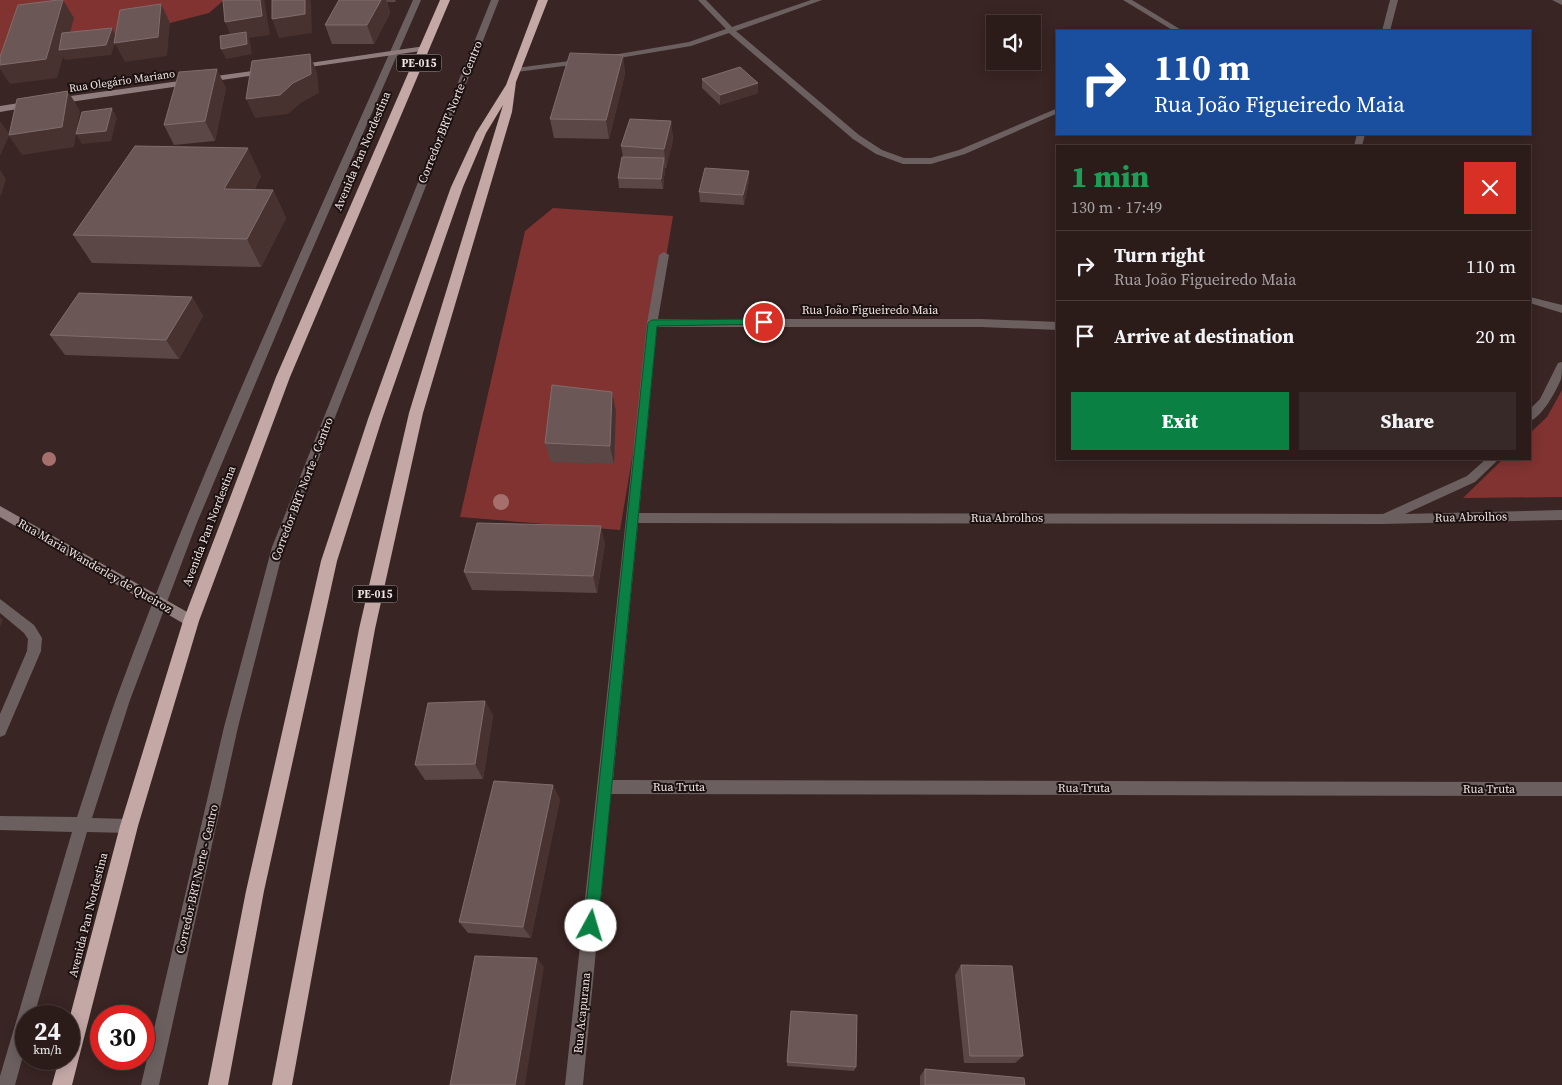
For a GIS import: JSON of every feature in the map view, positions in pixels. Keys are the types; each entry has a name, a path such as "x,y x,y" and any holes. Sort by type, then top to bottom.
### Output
{"highway":[{"name":"Avenida Pan Nordestina","path":"62,1085 129,826 190,621 283,377 445,0"},
{"name":"PE-015","path":"218,1085 255,891 329,561 375,419 457,187 481,133 511,82 543,0"},
{"name":"PE-015","path":"282,1085 369,620 416,414 507,112 511,82"}],"street":[{"path":"29,1005 82,825 123,700 190,524 392,53 417,0"},
{"name":"Corredor BRT Norte - Centro","path":"150,1085 231,727 278,547 495,0"},
{"path":"702,0 742,42 856,137 891,158 903,162 931,161 962,152 1056,111"},
{"path":"516,70 670,48 818,0"},
{"path":"1127,0 1177,30"},
{"path":"1386,30 1394,0"},
{"path":"1556,0 1562,3"},
{"path":"284,69 425,48"},
{"name":"Rua Olegário Mariano","path":"49,102 274,70"},
{"path":"0,109 39,103"},
{"name":"Rua Acapurana","path":"574,1085 652,323 664,255"},
{"path":"1531,300 1562,309"},
{"name":"Rua João Figueiredo Maia","path":"652,323 981,323 1056,326"},
{"path":"1531,416 1544,401 1562,366"},
{"name":"Rua Abrolhos","path":"1381,519 1471,479 1492,460"},
{"name":"Rua Maria Wanderley de Queiroz","path":"0,511 190,621"},
{"name":"Rua Abrolhos","path":"633,518 1381,519 1562,515"},
{"path":"0,605 29,629 35,638 34,651 0,730"},
{"name":"Rua Truta","path":"606,787 1562,789"},
{"path":"0,823 129,826"},
{"path":"6,1085 15,1054"}],"shaded area":[{"path":"0,0 224,0 209,13 170,23 67,43 73,18 0,60"},
{"path":"553,208 673,216 620,530 460,517 525,231"},
{"path":"1562,390 1562,497 1463,498 1502,460 1531,460 1531,432 1547,417"}],"building":[{"path":"63,0 46,59 0,65 0,57 18,5"},
{"path":"223,0 260,0 262,16 225,22"},
{"path":"272,0 305,0 305,14 272,19"},
{"path":"339,0 381,0 367,25 325,25"},
{"path":"161,4 158,37 114,43 120,10"},
{"path":"112,28 106,45 59,50 62,33"},
{"path":"246,32 247,44 221,49 220,36"},
{"path":"570,53 623,55 606,120 550,119"},
{"path":"310,54 311,74 293,83 280,95 246,99 252,61"},
{"path":"740,67 758,83 720,95 702,79"},
{"path":"217,69 205,121 164,125 179,72"},
{"path":"68,91 62,127 9,135 17,99"},
{"path":"112,108 106,131 76,134 82,112"},
{"path":"630,119 671,121 664,149 621,146"},
{"path":"135,146 248,148 224,189 273,190 247,239 73,235"},
{"path":"622,157 664,158 661,179 618,178"},
{"path":"705,168 749,171 743,195 699,192"},
{"path":"79,293 192,297 166,340 50,335"},
{"path":"552,385 612,392 610,446 545,443"},
{"path":"477,523 601,526 593,576 464,572"},
{"path":"485,701 475,764 415,765 428,703"},
{"path":"494,781 553,785 523,927 459,922"},
{"path":"475,956 537,958 515,1085 450,1085"},
{"path":"961,965 1012,966 1023,1056 970,1056"},
{"path":"791,1011 857,1015 856,1067 787,1062"},
{"path":"925,1069 1024,1078 1025,1085 925,1085"}],"route":[{"path":"591,926 652,323 764,322"}]}
